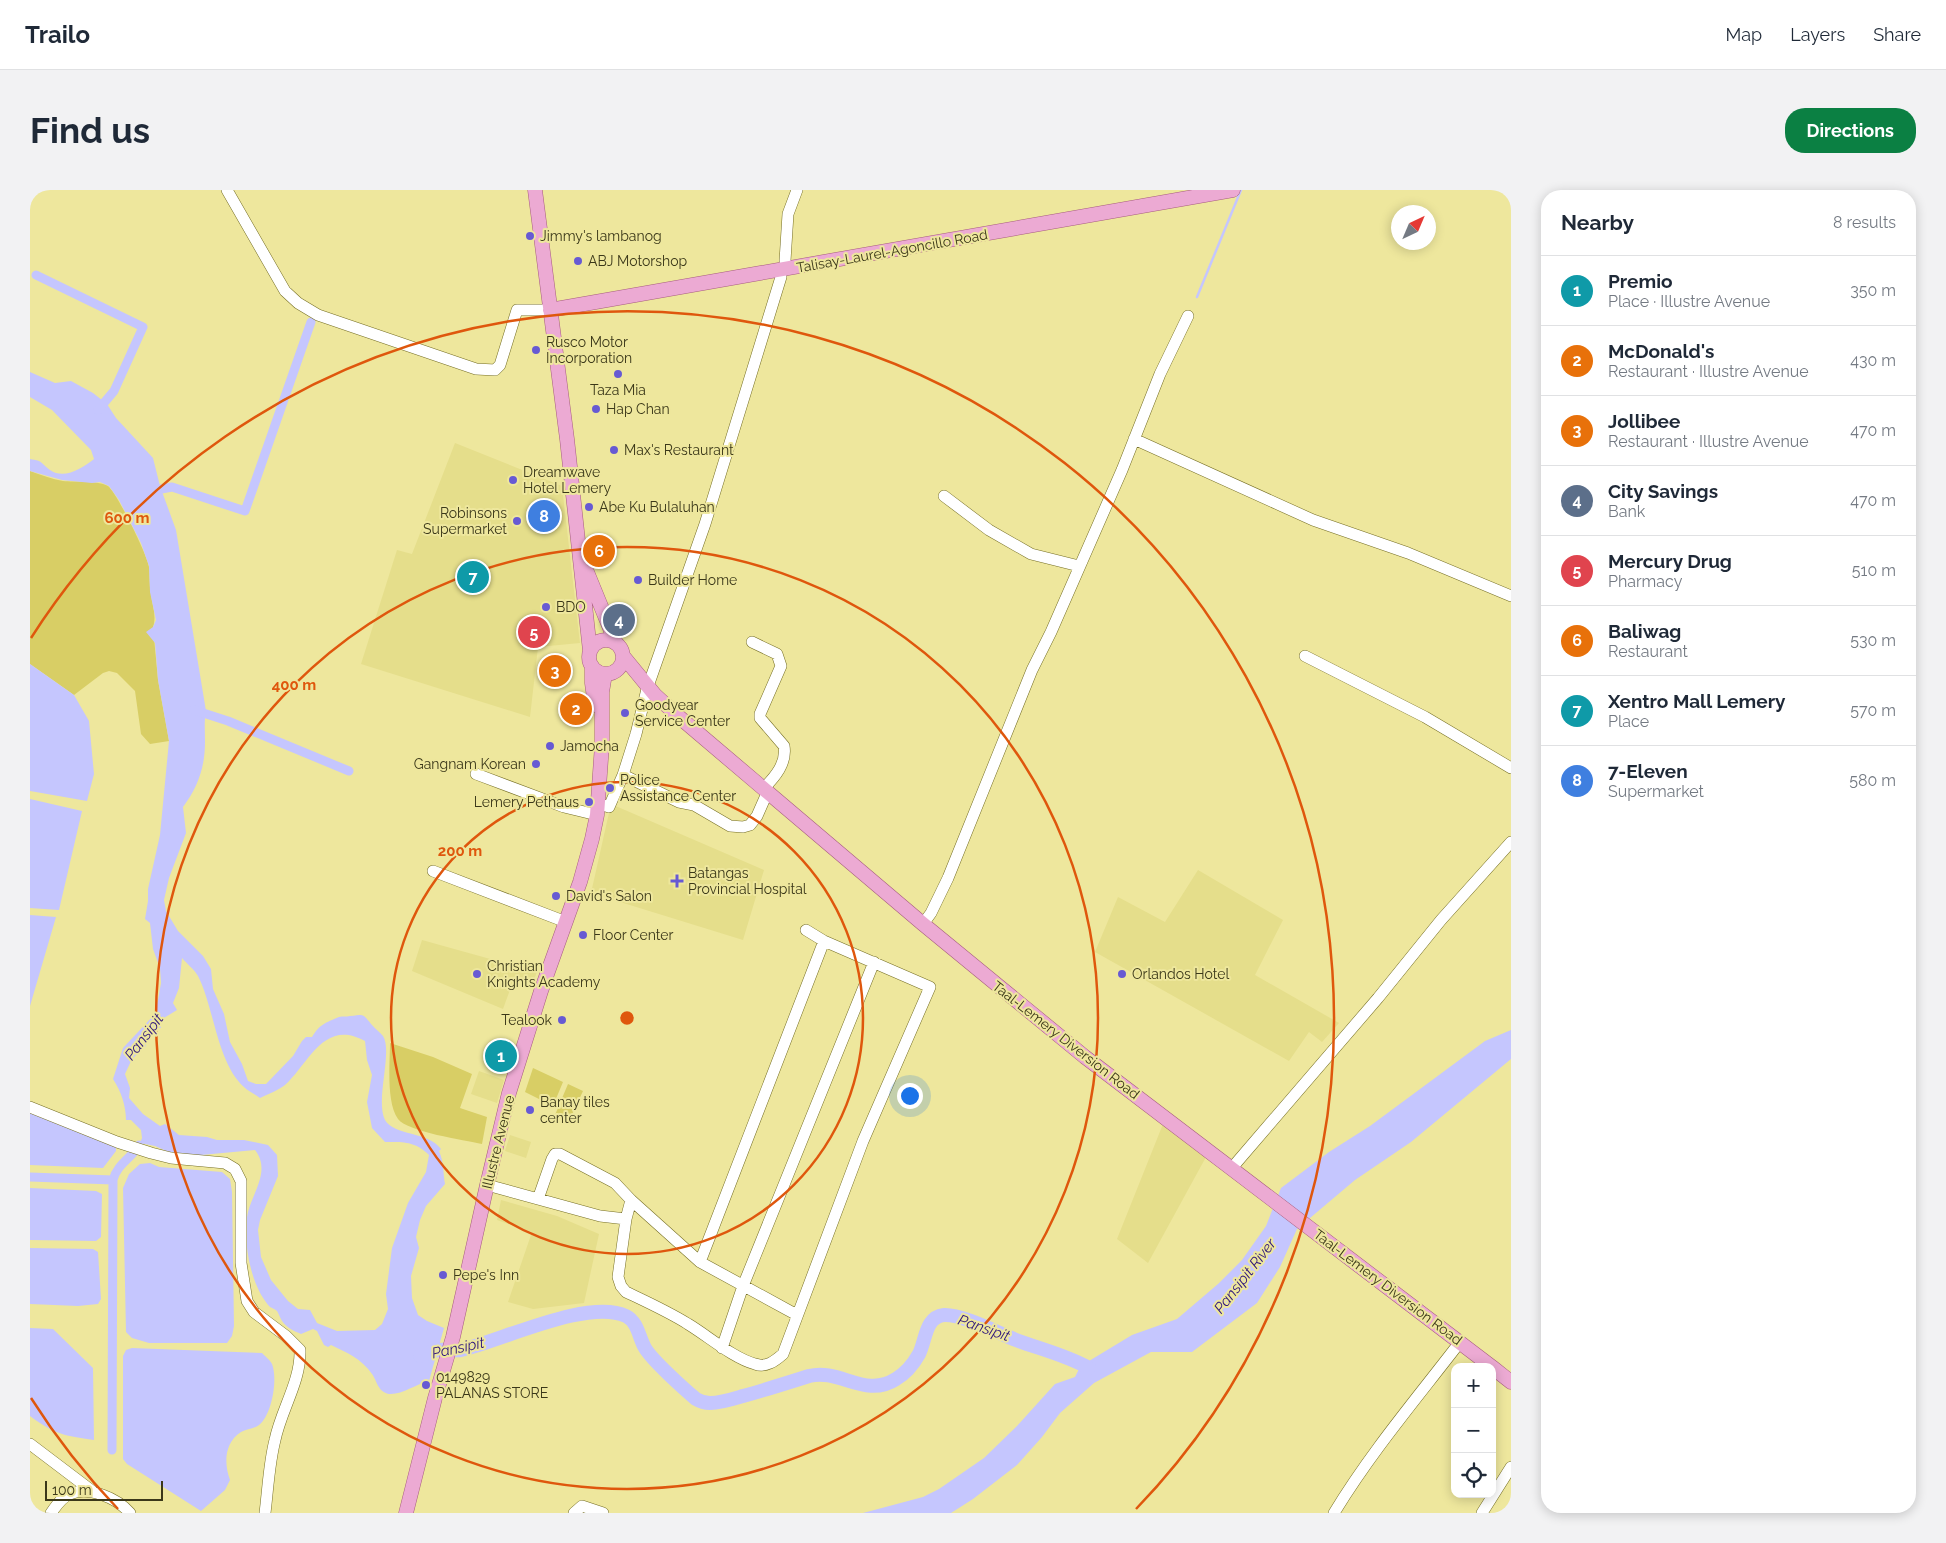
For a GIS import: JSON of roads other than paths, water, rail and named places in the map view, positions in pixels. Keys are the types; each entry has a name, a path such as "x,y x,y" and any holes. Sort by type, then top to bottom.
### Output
{"main road":[{"path":"535,190 581,555 590,651 589,658 592,666 598,672 605,674 613,673 621,662 621,649 616,643 603,614 581,555"},
{"name":"Talisay-Laurel-Agoncillo Road","path":"550,310 1233,190"},
{"path":"590,651 594,644 601,640 609,640 616,643"},
{"name":"Taal-Lemery Diversion Road","path":"621,662 691,728 923,924 1085,1057 1487,1363"},
{"name":"Illustre Avenue","path":"592,666 592,683 602,745"},
{"name":"Illustre Avenue","path":"406,1513 435,1398 446,1366 509,1093 541,991 590,849 597,809 602,745 602,692 605,674"},
{"name":"Taal-Lemery Diversion Road","path":"1496,1370 1511,1382"}],"street":[{"path":"227,190 285,291 298,303 318,316 476,369 495,370 500,365 517,310 550,310"},
{"path":"784,261 788,214 797,190"},
{"path":"476,774 564,807 597,809 609,807 623,775 705,524 781,277"},
{"path":"923,924 932,913 948,878 1032,670 1051,632 1160,374 1188,316"},
{"path":"1134,439 1313,520 1408,553 1511,596"},
{"path":"944,496 989,530 1031,554 1079,566"},
{"path":"623,775 679,802 694,805 730,826 743,827 750,825 757,816 766,790 776,775 785,752 784,746 760,718 780,666 777,654 752,642"},
{"path":"1305,656 1424,717 1511,768"},
{"path":"1231,1169 1372,1005 1436,926 1511,842"},
{"path":"433,871 566,922"},
{"path":"631,1200 626,1219 618,1277 621,1286 626,1292 687,1323 722,1348 755,1364 764,1365 774,1361 783,1354 863,1141 930,987 824,940 806,930"},
{"path":"700,1262 824,940"},
{"path":"722,1348 743,1286 874,962"},
{"path":"30,1107 117,1142 151,1153 171,1158 225,1163 235,1169 241,1181 241,1262 247,1301 254,1312 286,1336 300,1350 297,1372 274,1440 265,1513"},
{"path":"538,1199 552,1159 555,1154 560,1154 615,1183 631,1200 700,1262 797,1315"},
{"path":"487,1185 600,1216 626,1219"},
{"path":"1334,1513 1350,1486 1384,1438 1460,1342"},
{"path":"30,1444 96,1494"},
{"path":"1482,1513 1511,1467"},
{"path":"51,1513 68,1494 81,1490 111,1498 130,1513"},
{"path":"574,1513 582,1506 602,1513"}],"water":[{"path":"30,372 55,383 71,381 93,393 107,404 116,418 153,458 160,486 176,530 206,711 205,742 204,760 200,776 193,792 183,807 186,833 169,878 164,900 166,911 178,931 203,956 211,969 213,989 224,1014 230,1042 242,1064 248,1081 256,1084 266,1084 293,1056 306,1037 312,1037 320,1027 339,1017 362,1015 383,1036 386,1043 382,1101 382,1111 385,1120 396,1129 428,1139 441,1149 439,1151 443,1163 445,1184 426,1206 420,1220 416,1237 419,1248 411,1276 412,1298 418,1315 444,1328 429,1381 404,1391 394,1394 385,1393 359,1360 331,1345 328,1347 324,1345 317,1331 313,1329 301,1334 286,1326 277,1311 270,1307 263,1298 257,1287 249,1262 246,1235 248,1212 261,1173 261,1165 255,1150 180,1157 155,1146 140,1143 142,1138 141,1130 131,1120 126,1120 122,1099 113,1079 123,1048 154,1015 161,983 160,968 153,949 150,923 145,919 148,889 160,835 169,741 158,680 155,643 146,632 153,627 156,620 150,592 149,566 141,543 119,500 109,486 100,482 62,480 30,471 30,459 40,462 55,473 61,474 73,472 94,459 91,450 52,410 30,397","holes":["182,958 198,976 222,1050 235,1077 246,1088 260,1098 277,1090 285,1085 310,1055 328,1039 339,1035 351,1035 365,1041 367,1060 372,1075 367,1102 372,1128 385,1142 403,1142 414,1145 429,1155 426,1172 408,1203 392,1248 386,1294 388,1309 382,1324 375,1330 337,1331 317,1323 310,1310 298,1309 288,1301 271,1280 261,1257 258,1230 260,1220 278,1176 277,1155 268,1145 244,1140 217,1140 207,1137 179,1135 165,1124 160,1126 143,1114 129,1098 130,1088 125,1074 132,1059 146,1046 146,1040 154,1028 161,1028 159,1021 177,1010 173,1003 179,988"]},
{"path":"30,664 74,695 89,721 94,774 87,801 30,791"},
{"path":"30,799 82,811 59,910 30,908"},
{"path":"30,915 56,917 30,1006"},
{"name":"Pansipit River","path":"1511,1030 1511,1059 1411,1142 1355,1180 1297,1229 1280,1267 1257,1303 1192,1352 1151,1352 1094,1383 1060,1413 1017,1465 973,1499 951,1513 863,1513 923,1497 939,1489 984,1458 1017,1426 1055,1384 1075,1377 1079,1369 1080,1357 1089,1361 1132,1335 1177,1319 1218,1284 1242,1260 1266,1226 1281,1188 1329,1152 1370,1126 1485,1041"},
{"path":"30,1110 116,1145 116,1151 103,1168 30,1165"},
{"path":"150,1163 159,1167 222,1172 230,1179 232,1192 234,1326 232,1336 227,1343 149,1343 132,1338 126,1332 123,1188 129,1174 140,1164"},
{"path":"30,1188 96,1191 102,1194 101,1237 96,1241 30,1240"},
{"path":"30,1248 93,1249 98,1252 101,1299 98,1304 78,1306 30,1304"},
{"path":"30,1328 53,1329 93,1368 94,1440 60,1433 46,1427 30,1416"},
{"path":"132,1348 262,1353 272,1364 274,1371 273,1396 264,1420 259,1425 241,1432 231,1442 226,1461 230,1480 225,1490 201,1511 127,1464 123,1459 123,1356 126,1350"}],"waterway":[{"path":"1197,297 1241,190"},
{"path":"36,275 143,327 114,391 98,410"},
{"path":"151,491 172,487 245,511 311,322"},
{"path":"194,710 228,721 349,771"},
{"path":"112,1450 113,1180 121,1165 133,1154 139,1145"},
{"path":"30,1177 113,1180"},
{"name":"Pansipit","path":"420,1356 438,1350 461,1350 568,1316 590,1312 610,1312 626,1316 633,1322 645,1348 654,1360 696,1399 701,1402 714,1403 731,1400 809,1376 831,1376 863,1385 885,1384 900,1377 915,1361 933,1320 944,1315 970,1321 1016,1340 1071,1359 1089,1368"}],"place":[{"name":"Jimmy's lambanog","path":"530,236"},
{"name":"ABJ Motorshop","path":"578,261"},
{"name":"Rusco Motor Incorporation","path":"536,350"},
{"name":"Taza Mia","path":"618,374"},
{"name":"Hap Chan","path":"596,409"},
{"name":"Max's Restaurant","path":"614,450"},
{"name":"Dreamwave Hotel Lemery","path":"513,480"},
{"name":"Abe Ku Bulaluhan","path":"589,507"},
{"name":"7-Eleven","path":"544,516"},
{"name":"Robinsons Supermarket","path":"517,521"},
{"name":"Baliwag","path":"599,551"},
{"name":"Xentro Mall Lemery","path":"473,577"},
{"name":"Builder Home","path":"638,580"},
{"name":"BDO","path":"546,607"},
{"name":"City Savings","path":"619,620"},
{"name":"Mercury Drug","path":"534,632"},
{"name":"Jollibee","path":"555,671"},
{"name":"McDonald's","path":"576,709"},
{"name":"Goodyear Service Center","path":"625,713"},
{"name":"Jamocha","path":"550,746"},
{"name":"Gangnam Korean","path":"536,764"},
{"name":"Police Assistance Center","path":"610,788"},
{"name":"Lemery Pethaus","path":"589,802"},
{"name":"Batangas Provincial Hospital","path":"677,881"},
{"name":"David's Salon","path":"556,896"},
{"name":"Floor Center","path":"583,935"},
{"name":"Christian Knights Academy","path":"477,974"},
{"name":"Orlandos Hotel","path":"1122,974"},
{"name":"Tealook","path":"562,1020"},
{"name":"Premio","path":"501,1056"},
{"name":"Banay tiles center","path":"530,1110"},
{"name":"Pepe's Inn","path":"443,1275"},
{"name":"0149829 PALANAS STORE","path":"426,1385"}]}
